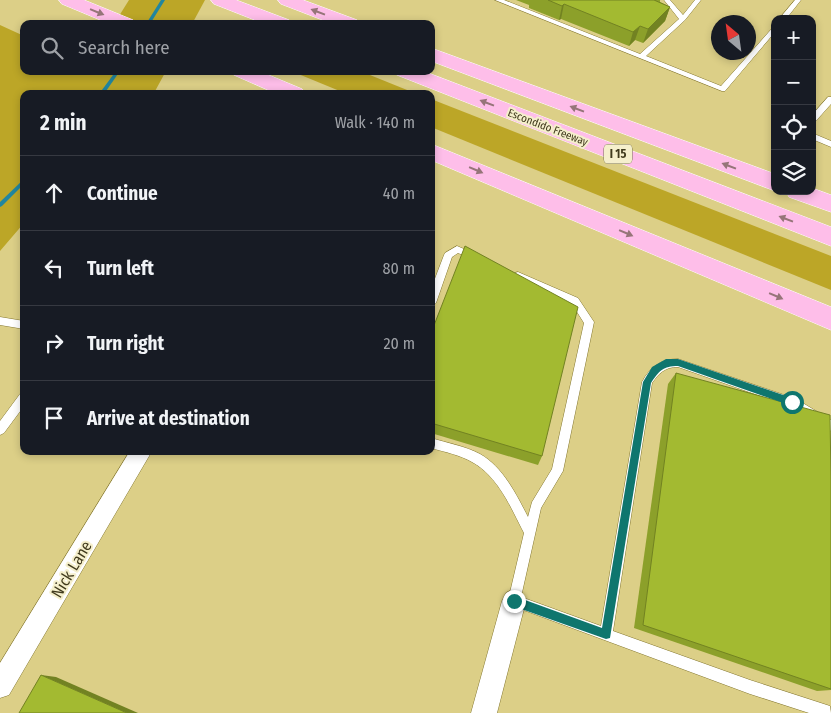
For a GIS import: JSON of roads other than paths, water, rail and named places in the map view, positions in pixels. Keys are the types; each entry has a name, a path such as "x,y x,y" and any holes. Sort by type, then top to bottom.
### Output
{"highway":[{"path":"68,0 116,20"},
{"path":"220,0 272,20"},
{"path":"287,0 340,20"},
{"path":"435,56 771,182"},
{"path":"250,75 286,90"},
{"name":"Escondido Freeway","path":"414,75 831,237"},
{"path":"435,153 831,319"},
{"path":"807,195 831,204"}],"street":[{"name":"Nick Lane","path":"0,686 140,455"},
{"path":"484,713 514,601"}],"lane":[{"path":"498,0 722,89 771,33"},
{"path":"667,0 682,19"},
{"path":"641,57 682,19 698,0"},
{"path":"785,15 798,0"},
{"path":"654,32 664,36"},
{"path":"816,116 831,99"},
{"path":"816,138 831,144"},
{"path":"435,292 448,256 457,249 484,261"},
{"path":"512,273 575,301 589,322 556,470 536,506 514,601 750,687 830,713"},
{"path":"0,321 20,325"},
{"path":"606,634 647,382 655,369 666,362 678,363 792,402 831,426"},
{"path":"0,430 20,402"},
{"path":"435,444 477,458 493,472 517,508 530,533"}],"waterway":[{"path":"150,20 163,0"},
{"path":"104,90 115,75"},
{"path":"0,205 20,185"}]}
